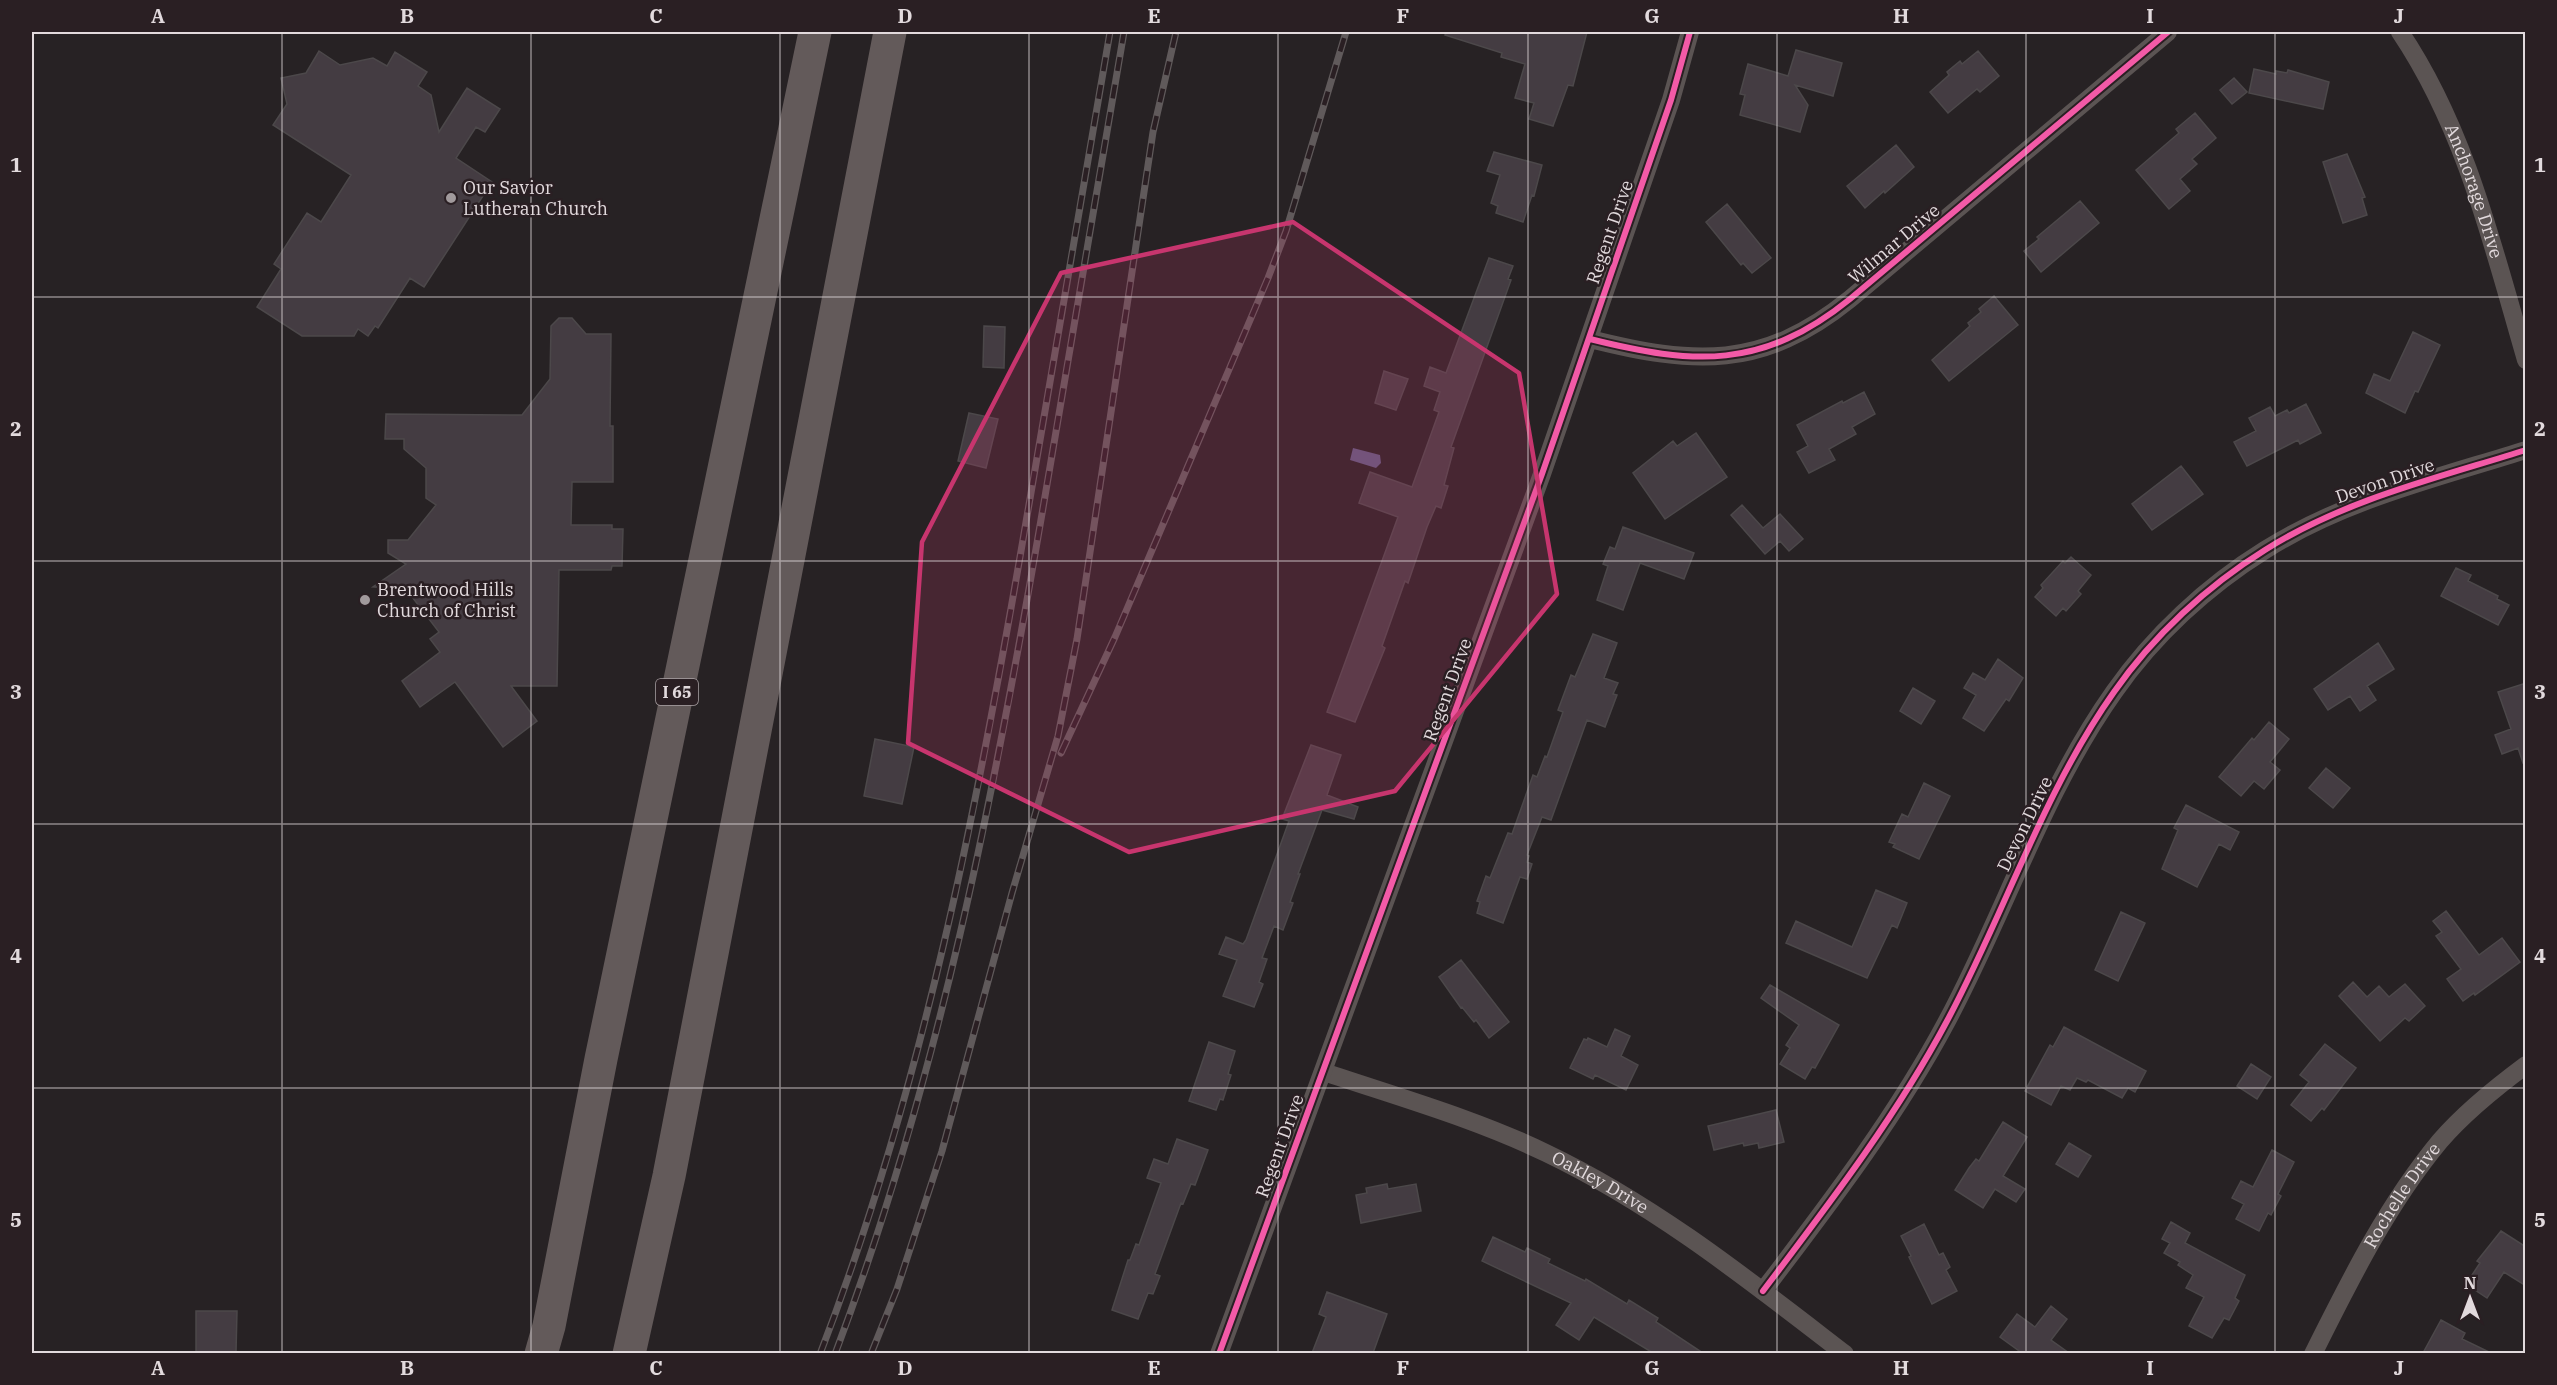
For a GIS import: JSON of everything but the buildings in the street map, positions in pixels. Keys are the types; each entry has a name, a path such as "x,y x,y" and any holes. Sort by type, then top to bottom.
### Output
{"highway":[{"name":"I 65","path":"541,1353 549,1326 605,1036 815,32"},
{"path":"629,1353 646,1286 684,1101 890,32"}],"street":[{"name":"Regent Drive","path":"1219,1353 1324,1072 1590,339 1671,100 1690,32"},
{"name":"Wilmar Drive","path":"1590,339 1652,353 1698,358 1755,351 1804,331 1824,320 1860,292 2168,32"},
{"name":"Anchorage Drive","path":"2400,32 2429,79 2453,130 2477,194 2526,360"},
{"name":"Devon Drive","path":"1763,1291 1873,1142 1911,1085 1962,991 2062,780 2107,702 2141,657 2204,596 2247,562 2286,537 2375,498 2526,450"},
{"name":"Rochelle Drive","path":"2313,1353 2377,1232 2419,1168 2441,1140 2474,1106 2526,1065"},
{"name":"Oakley Drive","path":"1324,1072 1480,1126 1545,1152 1640,1205 1763,1291 1845,1353"}],"highlighted area":[{"path":"1293,222 1519,373 1557,594 1395,791 1129,852 908,743 922,542 1061,273"}],"shaded area":[{"path":"1353,448 1380,455 1381,463 1376,468 1350,460"}],"railway":[{"path":"820,1354 857,1253 889,1150 944,943 1008,628 1110,32"},
{"path":"835,1354 872,1251 904,1146 934,1041 960,936 1024,616 1124,32"},
{"path":"871,1354 897,1289 942,1151 1012,893 1058,736 1077,639 1153,132 1176,32"},
{"path":"1061,753 1115,637 1268,278 1286,231 1346,32"}],"cycle path":[{"path":"1219,1354 1542,474 1671,100 1690,32"},
{"path":"1590,339 1662,354 1695,356 1726,355 1756,350 1787,339 1818,322 1850,299 2168,32"},
{"path":"1763,1291 1861,1159 1927,1057 1968,980 2066,770 2114,692 2146,651 2182,613 2222,580 2243,564 2295,532 2392,492 2526,450"}],"place":[{"name":"Our Savior Lutheran Church","path":"451,198"},
{"name":"Brentwood Hills Church of Christ","path":"365,600"}]}
